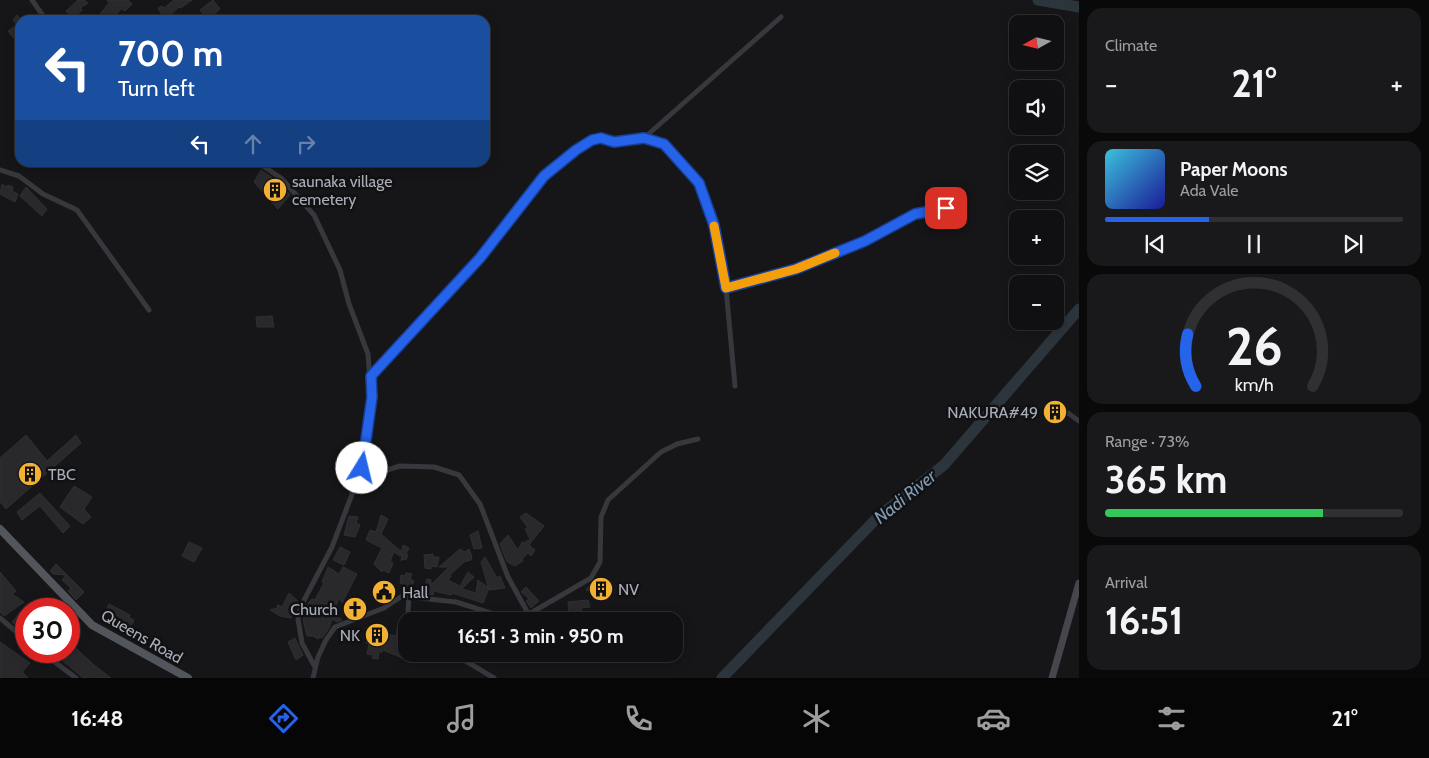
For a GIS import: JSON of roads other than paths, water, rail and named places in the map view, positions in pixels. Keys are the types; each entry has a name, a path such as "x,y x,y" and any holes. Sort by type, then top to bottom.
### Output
{"main road":[{"name":"Queens Road","path":"0,529 92,625 188,678"},
{"path":"1052,678 1079,583"}],"street":[{"path":"32,0 42,15"},
{"path":"644,138 781,17"},
{"path":"371,376 480,258 544,176 592,140 601,138 614,142 644,138 664,144 699,183 714,225 726,288 735,386"},
{"path":"264,167 281,178 314,216 340,270 349,304 368,354 371,376 372,397 362,468 332,547 301,606 298,619 302,643 315,667"},
{"path":"0,170 19,176 43,194 77,210 149,310"},
{"path":"726,288 796,269 865,241 915,214 946,208"},
{"path":"1068,413 1079,421"},
{"path":"534,612 583,584 594,574 601,558 601,517 608,500 661,452 677,444 698,439"},
{"path":"356,480 400,466 434,467 459,475 480,504 508,577 527,612"},
{"path":"313,678 315,667 326,640 335,628 384,608 402,596 456,602 488,612"},
{"path":"409,596 409,612"},
{"path":"0,618 15,631"},
{"path":"467,662 494,678"},
{"path":"56,663 76,678"}],"waterway":[{"name":"Nadi River","path":"1038,0 1079,7"},
{"name":"Nadi River","path":"722,678 878,517 944,465 1079,309"}],"place":[{"name":"saunaka village cemetery","path":"275,190"},
{"name":"NAKURA#49","path":"1055,412"},
{"name":"TBC","path":"30,474"},
{"name":"NV","path":"601,589"},
{"name":"Hall","path":"384,592"},
{"name":"Church","path":"355,609"},
{"name":"NK","path":"377,635"}]}
